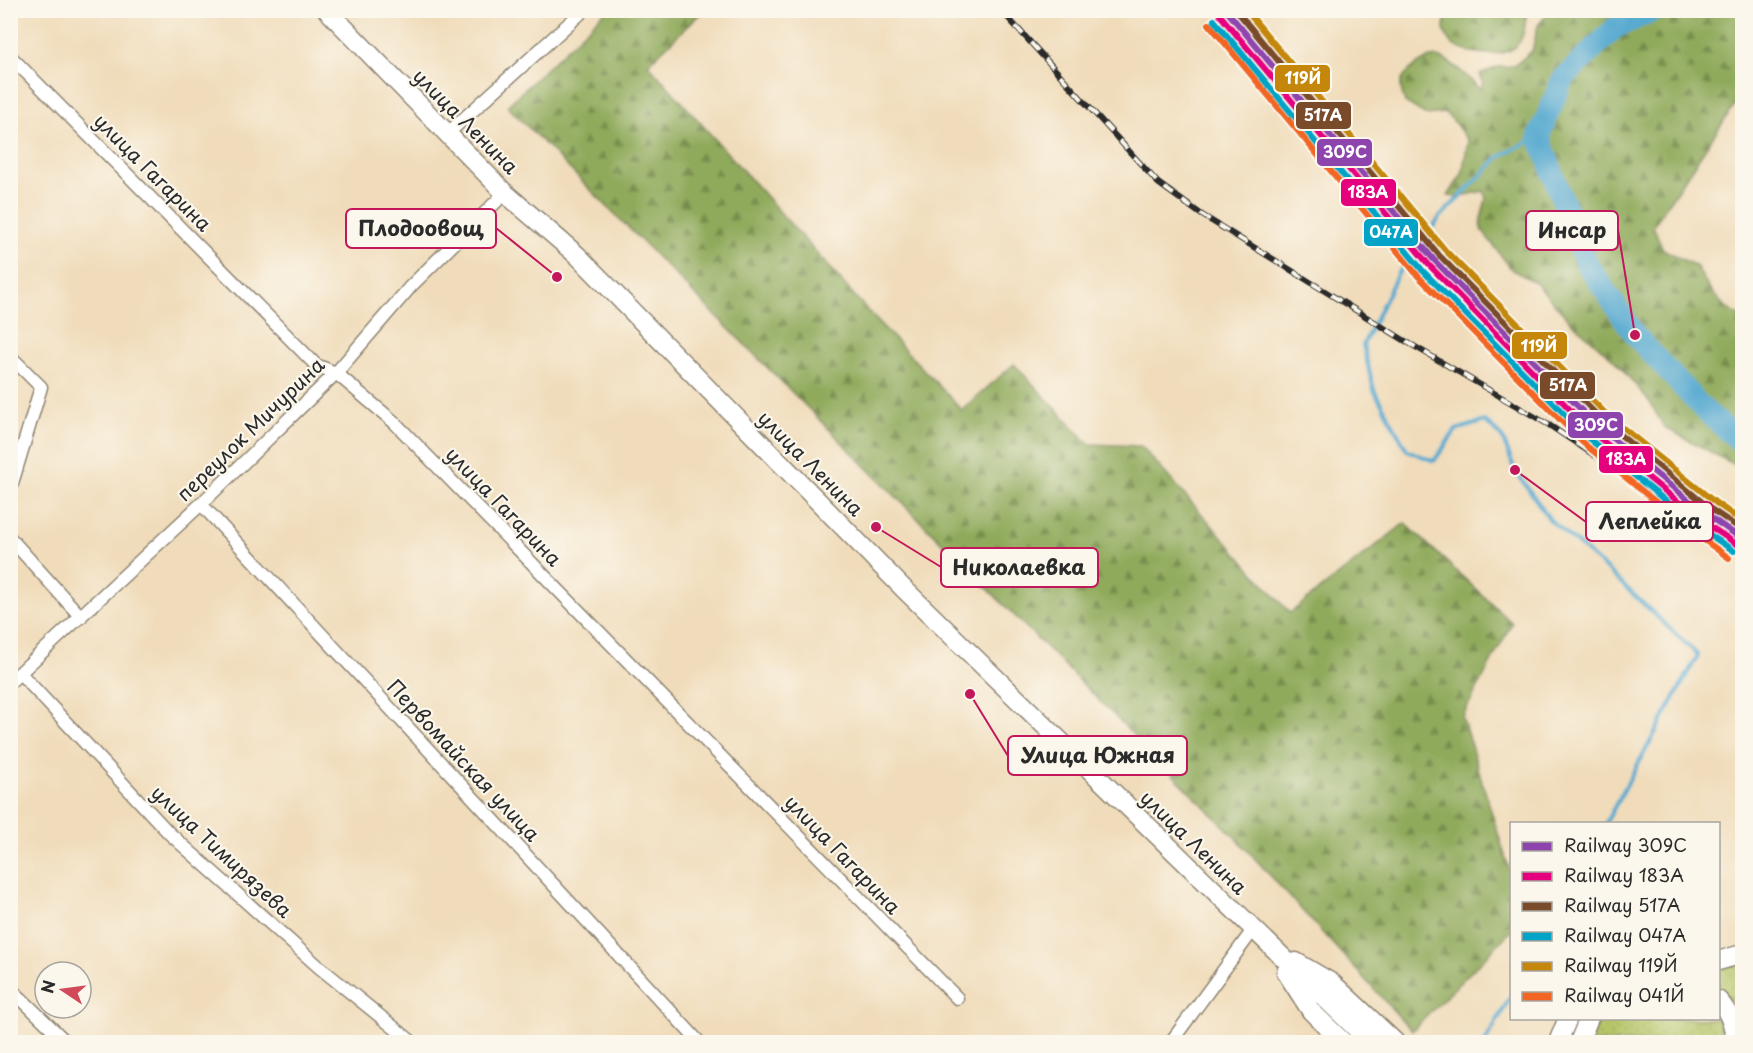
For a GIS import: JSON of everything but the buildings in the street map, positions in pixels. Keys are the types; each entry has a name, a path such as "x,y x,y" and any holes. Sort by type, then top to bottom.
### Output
{"main road":[{"name":"улица Ленина","path":"327,10 505,193 578,256 903,588 1268,946 1370,1042"},
{"path":"1268,946 1311,1011 1343,1042"},
{"path":"1268,946 1332,983 1395,1042"},
{"path":"1720,961 1743,954"},
{"path":"1720,1001 1728,1010 1737,1042"},
{"path":"1558,1042 1567,1020"},
{"path":"1579,1042 1588,1020"},
{"path":"1737,1042 1743,1034"}],"street":[{"path":"448,133 584,10"},
{"name":"улица Гагарина","path":"10,56 316,365 336,373 394,422 957,998"},
{"name":"переулок Мичурина","path":"15,678 201,504 336,373 411,286 505,193"},
{"path":"10,356 41,387 10,490"},
{"name":"Первомайская улица","path":"201,504 699,1042"},
{"path":"10,538 81,616"},
{"name":"улица Тимирязева","path":"15,678 169,833 319,967 412,1042"},
{"path":"1171,1042 1253,930"},
{"path":"10,988 66,1042"}],"green space":[{"path":"607,10 703,11 648,64 868,311 962,410 1014,364 1089,444 1141,446 1290,613 1405,523 1512,623 1462,717 1510,872 1510,932 1412,1031 1236,838 507,106"},
{"path":"1448,11 1527,11 1519,43 1511,50 1485,54 1467,51 1452,44 1444,29"},
{"path":"1550,11 1742,11 1742,94 1653,226 1663,249 1697,267 1709,289 1726,308 1742,318 1742,469 1664,427 1649,401 1614,360 1568,319 1535,282 1512,270 1481,229 1486,199 1484,191 1457,197 1448,196 1462,174 1468,141 1445,113 1426,115 1405,102 1401,84 1406,74 1423,61 1436,57 1452,64 1481,90 1483,82 1480,74 1498,67 1514,66 1532,51 1538,25"},
{"path":"1742,964 1742,1011 1737,1010 1729,997 1720,989 1720,968"},
{"path":"1600,1020 1718,1020 1724,1042 1589,1042"}],"waterway":[{"path":"1655,10 1615,28 1562,80 1539,136 1585,261 1635,335 1703,409 1742,443"},
{"path":"1539,136 1499,157 1441,216 1397,275 1363,345 1374,390 1407,450 1434,461 1456,430 1485,421 1502,437 1515,470 1550,520 1698,655 1606,822"},
{"path":"1485,1042 1510,998"}],"railway":[{"path":"1001,10 1158,183 1202,215 1407,342 1549,425 1742,554"}],"rail line":[{"name":"309С","path":"1226,10 1434,260 1597,426 1707,515 1742,539"},
{"name":"517А","path":"1236,10 1439,255 1602,420 1711,509 1742,530"},
{"name":"119Й","path":"1246,10 1445,250 1607,415 1716,503 1742,521"},
{"name":"183А","path":"1220,15 1429,265 1592,432 1702,521 1738,545"},
{"name":"047А","path":"1214,20 1423,271 1588,438 1698,527 1734,551"},
{"name":"041Й","path":"1209,24 1418,276 1583,443 1693,532 1729,558"}],"place":[{"name":"Плодоовощ","path":"557,277"},
{"name":"Инсар","path":"1635,335"},
{"name":"Леплейка","path":"1515,470"},
{"name":"Николаевка","path":"876,527"},
{"name":"Улица Южная","path":"970,694"}]}
